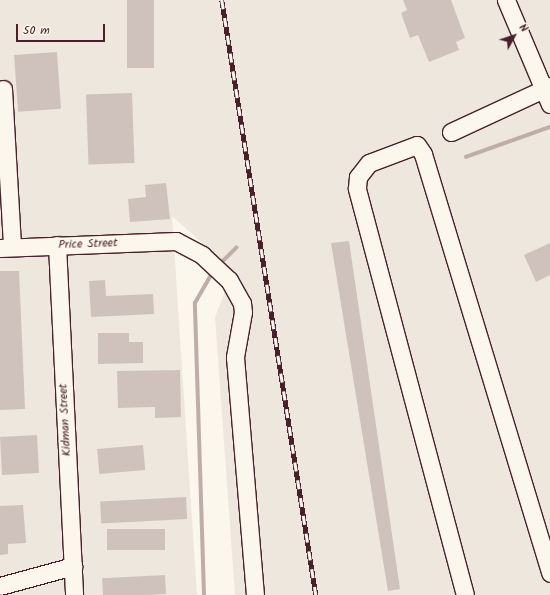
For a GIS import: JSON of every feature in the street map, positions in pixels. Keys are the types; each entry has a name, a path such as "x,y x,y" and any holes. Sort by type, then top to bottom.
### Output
{"street":[{"path":"506,0 547,87 550,104"},
{"path":"451,132 547,87"},
{"path":"3,89 6,248"},
{"path":"465,595 357,188 358,177 369,163 417,145 423,154 550,573"},
{"name":"Price Street","path":"6,248 176,241 212,263 229,280 242,303 243,312 235,357 255,595"},
{"name":"Kidman Street","path":"57,245 74,595"},
{"path":"0,586 73,566"}],"shaded area":[{"path":"0,0 550,0 550,595 235,595 215,317 233,271 172,216 197,595 0,595"}],"building":[{"path":"127,0 154,0 154,68 127,68"},
{"path":"403,0 451,0 465,38 456,42 459,50 429,62 418,35 410,38 401,13 407,10"},
{"path":"57,52 61,109 18,112 14,55"},
{"path":"132,93 134,163 88,165 86,95"},
{"path":"166,183 170,219 130,222 128,199 146,197 145,185"},
{"path":"349,241 400,589 388,591 331,243"},
{"path":"550,243 550,275 536,282 524,255"},
{"path":"0,271 19,271 25,409 0,410"},
{"path":"105,280 106,296 153,294 154,314 91,317 89,281"},
{"path":"98,333 129,333 129,342 143,342 143,363 98,364"},
{"path":"180,370 181,417 155,418 155,407 118,408 117,371"},
{"path":"37,435 39,473 2,475 0,437"},
{"path":"143,445 145,470 99,474 97,449"},
{"path":"186,497 187,519 101,523 100,502"},
{"path":"23,505 26,543 8,544 8,554 0,555 0,506"},
{"path":"107,529 165,529 165,550 107,550"},
{"path":"165,575 166,594 103,595 102,578"}],"waterway":[{"path":"466,157 550,127"},
{"path":"220,264 236,248"},
{"path":"204,595 195,303 213,272"}],"railway":[{"path":"222,0 316,595"}]}
